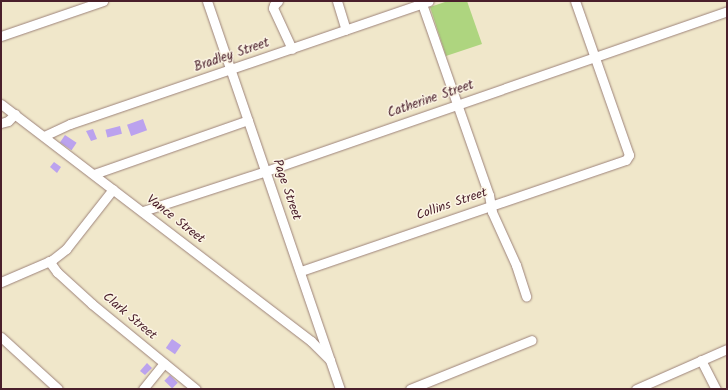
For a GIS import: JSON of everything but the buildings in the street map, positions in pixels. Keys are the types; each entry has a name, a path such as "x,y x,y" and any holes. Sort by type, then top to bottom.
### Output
{"street":[{"path":"1,36 103,1"},
{"name":"Page Street","path":"207,1 301,271 340,389"},
{"path":"278,1 275,2 273,8 292,49"},
{"path":"337,1 346,30"},
{"name":"Collins Street","path":"301,271 626,160 628,155 575,1"},
{"path":"424,2 491,206 526,296"},
{"name":"Bradley Street","path":"44,136 70,124 292,49 424,2"},
{"name":"Catherine Street","path":"143,211 266,171 727,11"},
{"name":"Vance Street","path":"1,104 143,211 311,341 330,360"},
{"path":"1,123 8,121 15,114"},
{"path":"94,174 248,120"},
{"path":"2,281 49,261 66,249 76,239 113,189"},
{"name":"Clark Street","path":"49,261 57,272 196,389"},
{"path":"1,337 58,389"},
{"path":"410,389 532,340"},
{"path":"636,389 727,349"},
{"path":"701,360 716,389"},
{"path":"143,389 164,363"}],"green space":[{"path":"448,1 467,1 482,44 446,56 430,7"}]}
